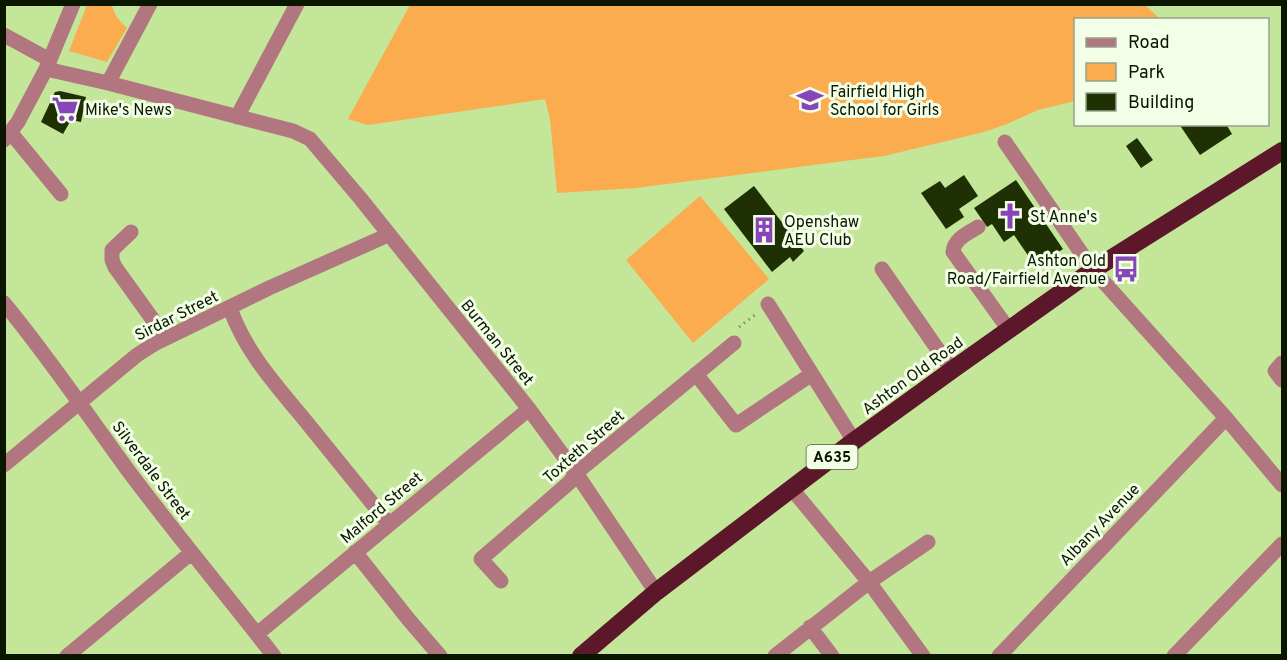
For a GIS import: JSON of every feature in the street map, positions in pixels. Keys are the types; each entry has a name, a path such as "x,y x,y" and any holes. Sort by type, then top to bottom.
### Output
{"highway":[{"name":"Ashton Old Road","path":"581,656 656,592 791,488 952,370 1093,270 1282,151"}],"street":[{"path":"61,194 8,137 48,64 73,4"},
{"path":"108,83 150,4"},
{"path":"4,35 48,64 108,83 237,117 297,4"},
{"name":"Burman Street","path":"237,117 293,131 309,139 360,198 529,409 576,473 656,592"},
{"path":"1005,142 1027,164 1052,200 1093,270 1226,418 1282,485"},
{"path":"978,227 957,241 953,252 1009,330"},
{"path":"131,232 112,250 112,260 166,338"},
{"name":"Sirdar Street","path":"4,465 137,355 166,338 269,288 388,235"},
{"path":"882,269 952,370"},
{"name":"Silverdale Street","path":"4,303 191,553 274,656"},
{"path":"768,304 854,441"},
{"path":"230,308 236,326 265,372 389,524"},
{"name":"Toxteth Street","path":"501,581 481,559 570,482 576,473 734,343"},
{"path":"696,374 736,425 812,374"},
{"name":"Malford Street","path":"256,634 529,409"},
{"name":"Albany Avenue","path":"999,656 1226,418"},
{"path":"791,488 869,582 922,656"},
{"path":"775,656 869,582 928,542"},
{"path":"1179,654 1282,544"},
{"path":"355,552 440,656"},
{"path":"67,656 191,553"},
{"path":"810,627 832,656"}],"path":[{"path":"734,343 738,328 768,304"}],"green space":[{"name":"Fairfield High School for Girls","path":"1144,4 1159,18 1074,18 1074,101 1038,110 984,132 884,156 636,188 557,193 550,119 545,99 368,125 348,119 410,5"},
{"path":"87,5 112,5 117,18 127,28 107,62 69,51"},
{"path":"700,196 769,279 693,343 626,260"}],"building":[{"name":"Mike's News","path":"55,92 86,97 81,122 71,120 63,134 41,122"},
{"path":"1180,126 1227,126 1232,134 1200,155"},
{"path":"1137,138 1153,160 1141,168 1126,146"},
{"path":"964,175 978,196 959,209 964,217 946,229 921,193 940,181 945,188"},
{"name":"St Anne's","path":"1016,180 1063,249 1036,267 1014,235 1004,242 992,224 987,227 974,208"},
{"name":"Openshaw AEU Club","path":"754,186 804,251 793,262 790,257 772,272 724,209"}],"place":[{"name":"Fairfield High School for Girls","path":"810,100"},
{"name":"Mike's News","path":"65,109"},
{"name":"St Anne's","path":"1010,216"},
{"name":"Openshaw AEU Club","path":"764,230"},
{"name":"Ashton Old Road/Fairfield Avenue","path":"1126,269"}]}
